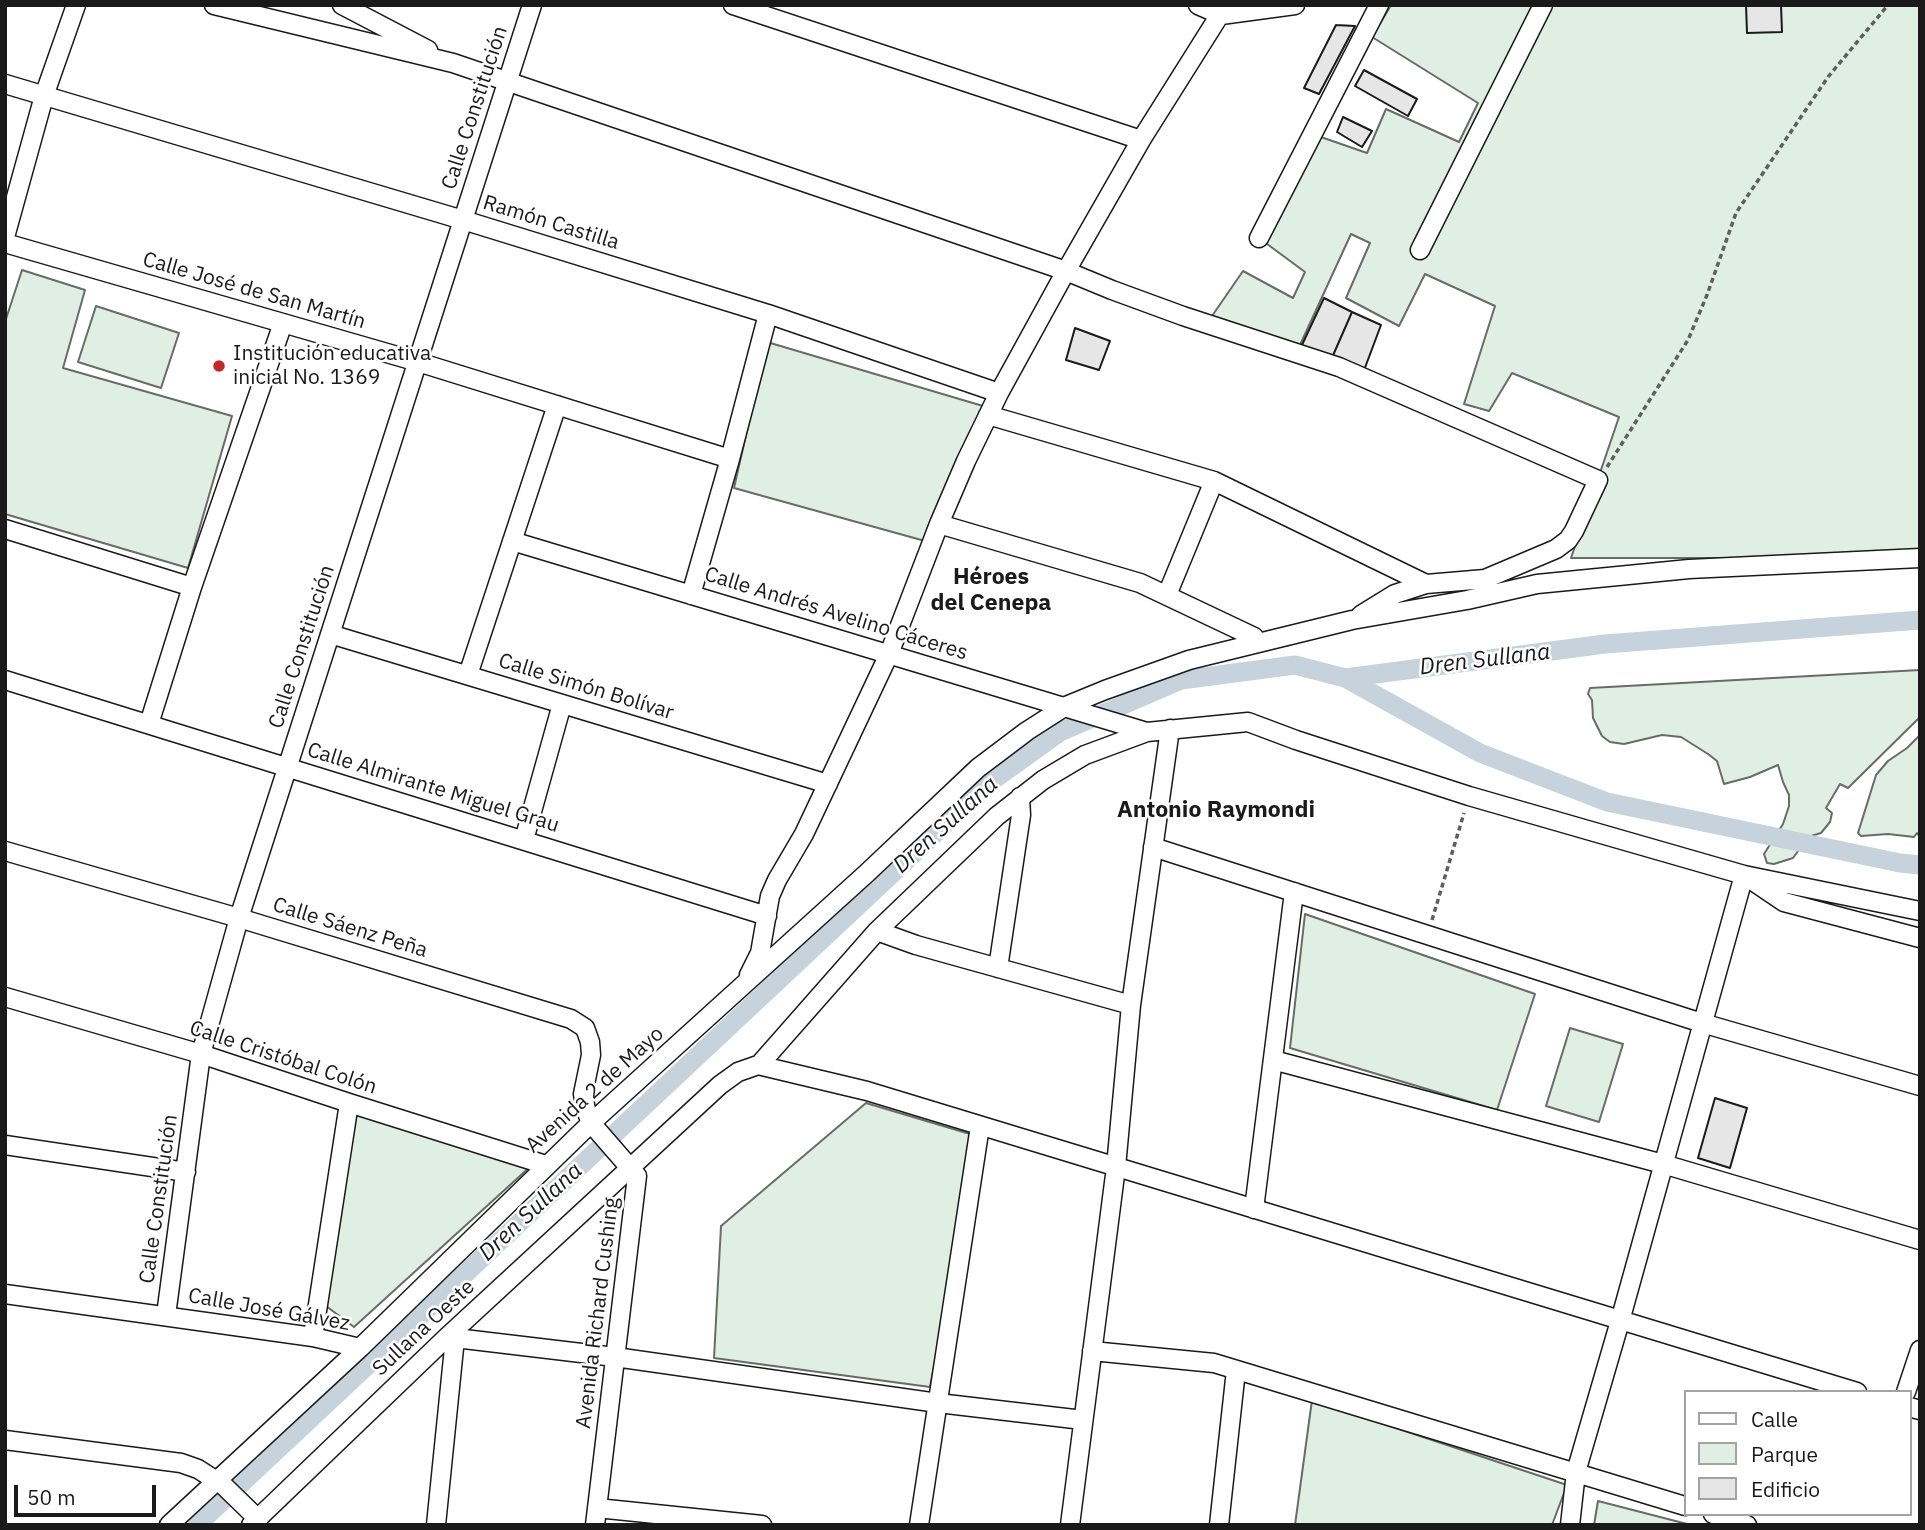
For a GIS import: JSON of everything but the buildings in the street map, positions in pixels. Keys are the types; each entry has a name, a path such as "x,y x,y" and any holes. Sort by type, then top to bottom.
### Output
{"street":[{"path":"5,237 44,96 76,5"},
{"path":"214,5 453,64 1066,271 1183,316 1339,367 1598,480 1574,531 1568,540 1556,549 1485,579 1426,584 1395,594 1352,620"},
{"path":"342,5 453,64"},
{"name":"Calle Constitución","path":"166,1315 201,1054 239,918 532,5"},
{"path":"733,5 1141,140"},
{"path":"1198,5 1223,10 1295,5"},
{"path":"1259,238 1379,5"},
{"path":"1420,250 1543,5"},
{"path":"746,982 760,954 770,896 799,844 889,654 939,524 988,415 1141,140 1223,10"},
{"name":"Ramón Castilla","path":"5,84 463,219 768,314 999,393"},
{"name":"Calle José de San Martín","path":"5,243 418,362 730,459"},
{"path":"691,594 768,314"},
{"path":"149,724 192,587 283,323"},
{"path":"468,676 557,405"},
{"path":"988,415 1214,481 1426,584"},
{"path":"1167,596 1214,481"},
{"path":"939,524 1140,583 1254,637 1258,643"},
{"path":"5,529 192,587"},
{"name":"Calle Andrés Avelino Cáceres","path":"512,541 1147,732"},
{"path":"1352,620 1467,600 1537,584 1689,569 1920,558"},
{"name":"Avenida 2 de Mayo","path":"169,1525 219,1483 546,1165 593,1125 978,768 1027,731 1105,690 1178,663 1352,620"},
{"name":"Calle Simón Bolívar","path":"330,634 828,784"},
{"name":"Calle Almirante Miguel Grau","path":"5,680 767,916"},
{"path":"524,840 562,704"},
{"path":"1850,1390 867,1091 760,1065 877,931 997,816 1043,780 1086,755 1147,732 1248,722 1469,796 1744,875 1920,911"},
{"path":"1070,1525 1116,1167 1130,1005 1170,729"},
{"path":"998,968 1021,815 1020,797"},
{"path":"1153,847 1702,1023 1920,1086"},
{"name":"Calle Sáenz Peña","path":"5,851 239,918 571,1019 585,1028 590,1042 591,1055 583,1094 593,1125"},
{"path":"1744,875 1784,902 1920,939"},
{"path":"1570,1525 1576,1472 1744,875"},
{"path":"1254,1209 1294,892"},
{"path":"877,931 916,946 1130,1005"},
{"name":"Calle Cristóbal Colón","path":"5,997 201,1054 546,1165"},
{"path":"1273,1060 1663,1164 1920,1240"},
{"name":"Sullana Oeste","path":"254,1519 451,1338 627,1165 720,1085 738,1072 760,1065"},
{"path":"313,1338 349,1103"},
{"path":"593,1125 627,1165"},
{"path":"919,1525 980,1126"},
{"path":"5,1146 186,1172"},
{"name":"Avenida Richard Cushing","path":"596,1516 636,1176 627,1165"},
{"name":"Calle José Gálvez","path":"5,1294 166,1315 360,1348"},
{"path":"436,1525 451,1338 615,1357 938,1404 1083,1420"},
{"path":"1907,1390 1920,1350"},
{"path":"1092,1351 1214,1363 1684,1506"},
{"path":"1219,1525 1236,1370"},
{"path":"5,1440 181,1463 198,1469 219,1483 254,1519"},
{"path":"596,1516 760,1525"},
{"path":"1719,1516 1747,1525"}],"path":[{"path":"1598,480 1688,340 1736,213 1828,77 1888,5"},
{"path":"1428,935 1469,796"}],"green space":[{"path":"1391,5 1920,5 1920,554 1834,558 1571,558 1619,417 1512,373 1489,411 1464,404 1495,306 1425,274 1399,326 1346,298 1370,243 1351,234 1300,345 1212,316 1243,271 1293,298 1305,272 1259,238 1318,136 1367,153 1386,109 1459,142 1478,103 1372,37"},
{"path":"22,270 85,290 63,368 232,416 188,568 5,514 5,322"},
{"path":"96,306 179,333 161,388 78,362"},
{"path":"767,342 983,406 925,541 734,488"},
{"path":"1920,670 1920,717 1848,788 1840,784 1826,808 1832,813 1830,822 1821,833 1806,840 1793,858 1774,864 1767,863 1764,854 1783,824 1789,806 1789,795 1778,765 1724,784 1717,761 1681,737 1662,735 1624,744 1610,742 1602,736 1593,718 1592,700 1588,694 1590,688"},
{"path":"1920,735 1920,837 1917,833 1914,837 1888,834 1861,836 1858,833 1876,775 1888,761"},
{"path":"1305,914 1535,994 1497,1110 1290,1048"},
{"path":"1570,1028 1623,1044 1599,1122 1546,1106"},
{"path":"866,1103 980,1137 930,1387 714,1358 721,1226"},
{"path":"355,1113 532,1165 354,1327 322,1303"},
{"path":"1312,1400 1567,1485 1552,1525 1295,1525"},
{"path":"1598,1501 1691,1525 1594,1525"}],"waterway":[{"name":"Dren Sullana","path":"197,1525 989,783 1060,732 1181,680 1295,665 1345,678 1605,644 1920,620"},
{"path":"1345,678 1480,753 1607,802 1920,865"}],"place":[{"name":"Institución educativa inicial No. 1369","path":"219,366"}],"district":[{"name":"Héroes del Cenepa","path":"991,590"},
{"name":"Antonio Raymondi","path":"1216,810"}]}
